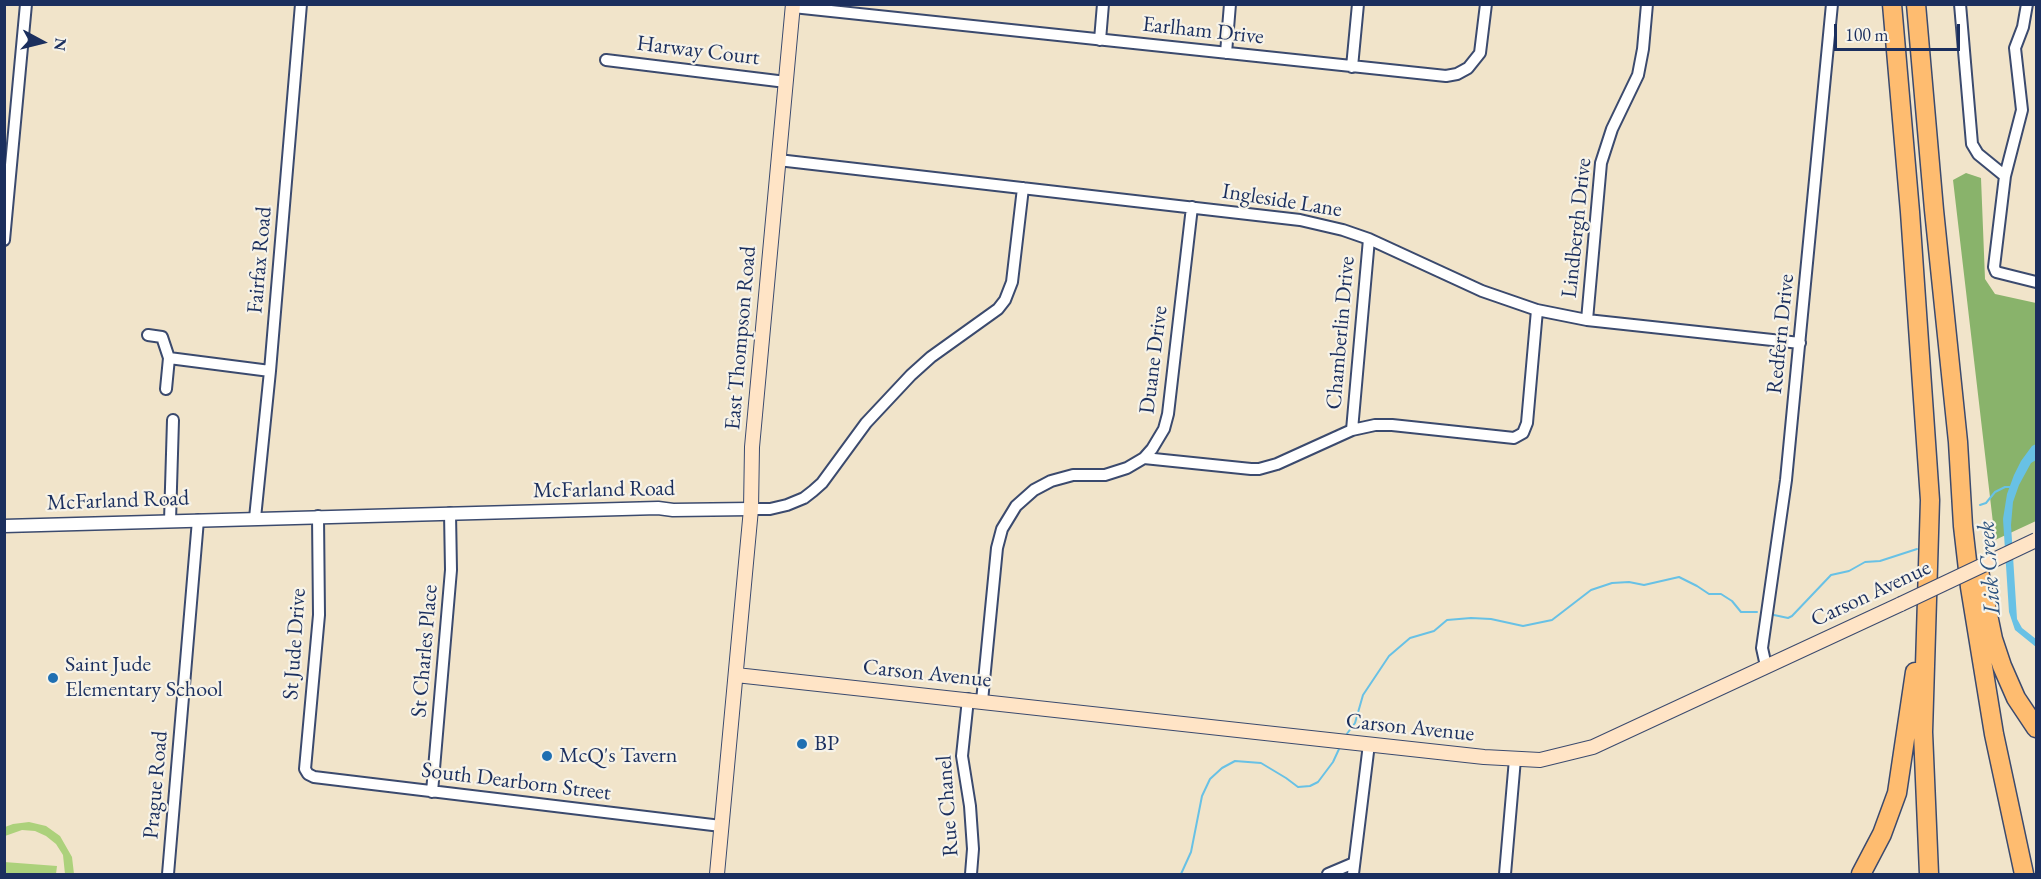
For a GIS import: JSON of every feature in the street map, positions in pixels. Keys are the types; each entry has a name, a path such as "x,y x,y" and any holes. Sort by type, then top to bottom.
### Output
{"highway":[{"path":"1892,4 1928,465 1930,525 1923,732 1929,874"},
{"path":"1916,4 1958,442 1966,559 1980,661 2024,874"},
{"path":"1958,442 1993,639 2016,698 2037,728"},
{"path":"1861,874 1882,834 1897,793 1905,751 1914,676 1927,636"}],"main road":[{"name":"East Thompson Road","path":"722,826 751,509 752,447 793,6"},
{"name":"Carson Avenue","path":"736,675 1369,744 1540,760 1593,747 2037,540"},
{"path":"717,874 722,826"}],"street":[{"path":"4,240 26,4"},
{"name":"Fairfax Road","path":"255,518 270,371 301,4"},
{"path":"1100,40 1103,4"},
{"path":"1226,53 1230,4"},
{"path":"1352,67 1358,4"},
{"name":"Earlham Drive","path":"793,6 1438,76 1457,74 1473,63 1480,53 1486,4"},
{"name":"Lindbergh Drive","path":"1587,320 1601,163 1612,129 1638,75 1647,4"},
{"name":"Redfern Drive","path":"1766,666 1762,648 1786,480 1832,4"},
{"path":"1960,4 1972,142 1977,153 2005,176"},
{"path":"2027,4 2015,48 2022,110 2005,176 1994,267 1996,272 2037,282"},
{"name":"Harway Court","path":"606,60 786,82"},
{"name":"Ingleside Lane","path":"778,160 1300,220 1369,239 1482,291 1538,310 1587,320 1800,343"},
{"name":"McFarland Road","path":"4,526 658,508 673,510 770,509 787,505 804,498 822,483 866,423 911,375 931,357 998,309 1005,300 1012,282 1023,188"},
{"name":"Duane Drive","path":"975,700 997,548 1007,519 1024,497 1051,481 1073,475 1113,473 1127,468 1144,458 1159,440 1168,414 1192,207"},
{"name":"Chamberlin Drive","path":"1352,430 1369,239"},
{"name":"Lindbergh Drive","path":"1352,430 1368,426 1392,425 1508,438 1520,434 1527,423 1538,310"},
{"path":"148,335 162,337 169,358 166,389"},
{"path":"169,358 270,371"},
{"path":"170,521 173,420"},
{"path":"1144,458 1258,469 1277,464 1352,430"},
{"name":"St Charles Place","path":"432,792 451,570 450,513"},
{"name":"St Jude Drive","path":"308,774 305,769 319,595 318,516"},
{"name":"Prague Road","path":"168,874 198,520"},
{"name":"Rue Chanel","path":"971,874 973,849 970,806 962,756 975,700"},
{"path":"1328,874 1354,869 1369,744"},
{"path":"1504,874 1515,759"},
{"name":"South Dearborn Street","path":"308,774 314,777 432,792 722,826"}],"green space":[{"path":"1966,173 1981,178 1985,279 1995,294 2036,303 2036,521 1995,540 1953,180"},
{"path":"29,822 46,826 60,836 72,857 74,874 65,874 63,855 56,844 46,836 35,831 22,830 5,836 5,827"},
{"path":"4,862 57,866 56,874 5,874"}],"water":[{"name":"Lick Creek","path":"2036,444 2036,460 2031,463 2013,502 2011,525 2017,619 2022,628 2036,639 2036,647 2015,630 2009,612 2003,519 2007,494 2014,475 2021,461"}],"waterway":[{"path":"1980,505 1986,503 1995,492 2005,487 2012,487"},
{"path":"1774,615 1788,618 1792,616 1831,575 1849,571 1865,562 1880,561 1917,549"},
{"path":"1346,735 1355,723 1363,695 1389,656 1410,638 1434,631 1447,620 1491,619 1523,626 1552,620 1591,590 1612,583 1629,582 1644,585 1679,577 1709,594 1721,594 1732,601 1741,612 1757,612"},
{"path":"1181,874 1191,852 1202,796 1210,779 1222,768 1235,761 1261,763 1298,787 1310,786 1318,782 1333,762 1339,749"}],"place":[{"name":"Saint Jude Elementary School","path":"53,678"},
{"name":"BP","path":"802,744"},
{"name":"McQ's Tavern","path":"547,756"}]}
